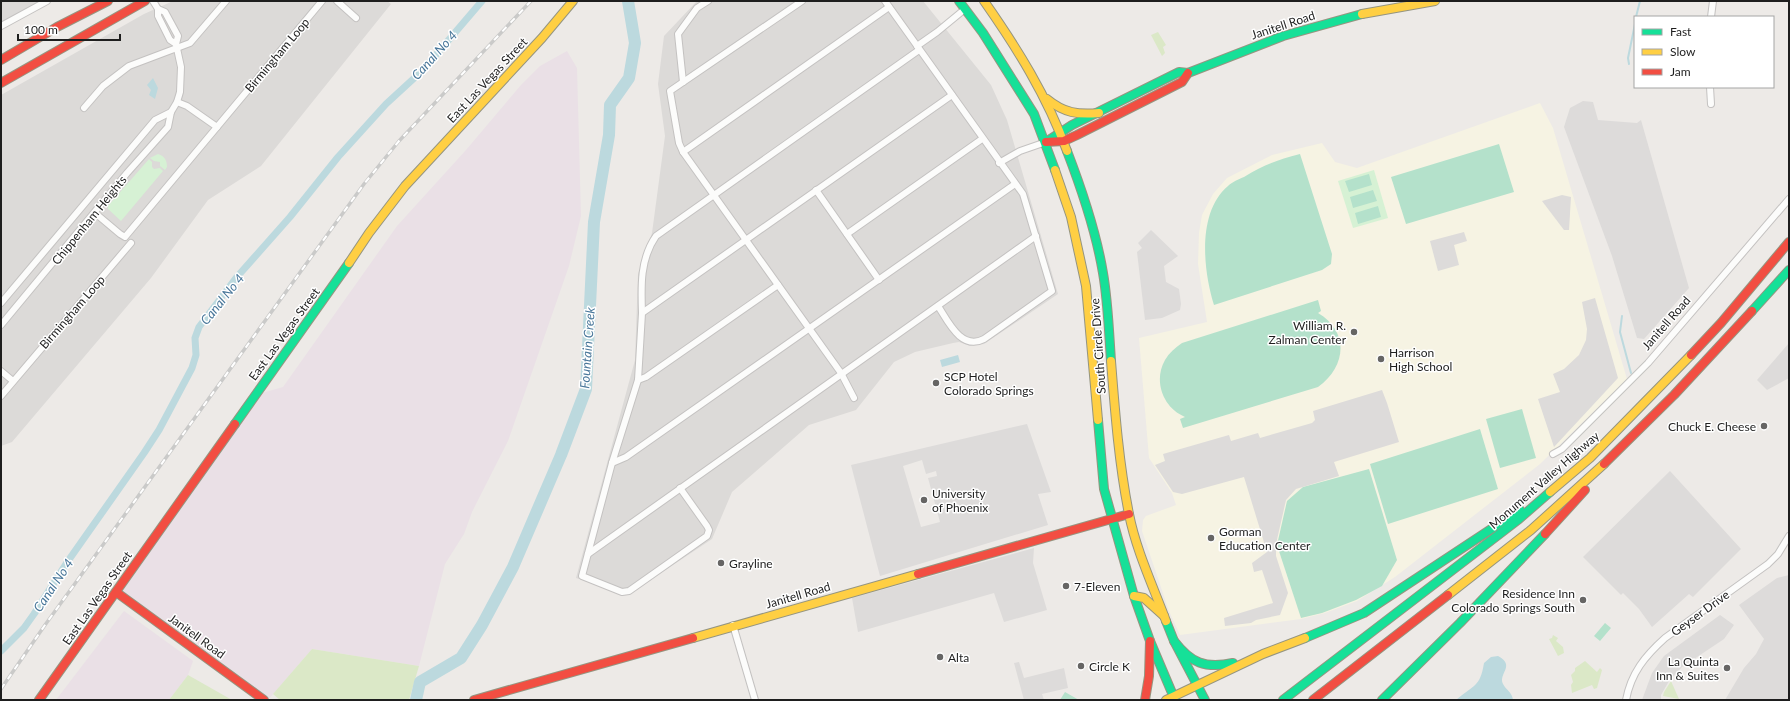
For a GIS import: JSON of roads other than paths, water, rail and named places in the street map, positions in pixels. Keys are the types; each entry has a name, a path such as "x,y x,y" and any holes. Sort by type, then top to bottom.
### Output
{"main road":[{"path":"1,60 57,27 108,1"},
{"path":"1,84 118,15 146,1"},
{"name":"East Las Vegas Street","path":"39,700 370,232 405,186 542,38 573,1"},
{"name":"South Circle Drive","path":"959,1 1000,60 1034,114 1046,142 1071,217 1086,286 1102,474 1112,519 1134,596 1171,698"},
{"name":"South Circle Drive","path":"984,1 1027,65 1043,95 1064,141 1086,202 1103,272 1108,312 1115,419 1129,514 1139,549 1174,640 1205,700"},
{"name":"Janitell Road","path":"1046,142 1060,132 1179,72 1188,73 1263,43 1296,32 1382,10 1435,1"},
{"name":"Janitell Road","path":"1046,142 1064,141 1182,82 1188,73"},
{"path":"1043,95 1056,107 1067,113 1078,115 1099,113"},
{"name":"Monument Valley Highway","path":"1283,700 1519,519 1590,458 1651,397 1721,323 1789,242"},
{"path":"1312,700 1469,579 1550,514 1635,434 1719,348 1789,270"},
{"path":"1171,698 1197,684 1263,654 1334,627 1364,613 1489,531 1530,502 1651,397"},
{"path":"1382,700 1547,533 1635,434"},
{"name":"Janitell Road","path":"474,700 733,625 1129,514"},
{"name":"Janitell Road","path":"116,592 264,700"},
{"path":"1134,596 1146,598 1157,612 1165,617"},
{"path":"1174,640 1187,657 1204,665 1228,664 1263,654"},
{"path":"1145,700 1149,676 1150,641"}],"street":[{"path":"1,26 47,1"},
{"name":"Chippenham Heights","path":"1,325 168,127 171,112 177,102 180,92 181,67 177,46 178,36 165,12 158,9 154,1"},
{"path":"84,108 103,86 129,66 177,46 190,44 226,1"},
{"name":"Birmingham Loop","path":"95,213 125,237 322,1"},
{"path":"337,1 356,18"},
{"path":"684,82 678,34 697,8 708,1"},
{"path":"802,1 670,91 679,143 682,152 841,373 854,398"},
{"path":"885,1 1025,200 1052,291 984,339 973,343 962,339 938,306"},
{"path":"1711,16 1713,1"},
{"path":"682,152 889,7"},
{"path":"680,488 707,526 709,530 707,536 625,592 582,576 612,464 638,380 642,313 641,277 652,242 656,236 918,48 965,9"},
{"path":"1710,88 1712,104"},
{"path":"642,313 952,95"},
{"path":"177,102 187,106 217,127"},
{"name":"Chippenham Heights","path":"1,303 155,120 171,112"},
{"path":"847,234 982,139"},
{"name":"Janitell Road","path":"1000,163 1020,151 1046,142"},
{"path":"612,464 626,457 1015,184"},
{"path":"816,190 879,280"},
{"name":"Janitell Road","path":"1553,454 1562,450 1648,363 1789,199"},
{"path":"588,554 1036,236"},
{"name":"Birmingham Loop","path":"1,396 131,243"},
{"path":"638,380 646,377 778,285"},
{"path":"1,371 13,381"},
{"name":"Geyser Drive","path":"1626,700 1631,681 1642,661 1649,652 1665,638 1768,564 1778,554 1789,536"},
{"path":"733,625 755,700"}],"water":[{"path":"153,78 158,88 155,99 149,95 151,90 147,85"},
{"path":"958,355 960,362 942,367 940,360"},
{"path":"1498,656 1506,663 1502,680 1513,700 1456,700 1478,682 1484,663 1491,657"}],"waterway":[{"name":"Canal No 4","path":"1,651 24,628 68,561 159,430 192,368 196,355 195,338 199,327 236,278 290,217 338,157 386,104 423,70 482,1"},
{"name":"Fountain Creek","path":"416,700 420,682 461,658 482,625 513,567 561,455 586,389 594,222 609,135 610,105 629,78 635,43 628,1"},
{"path":"1636,16 1640,1"},
{"path":"1629,64 1628,58 1634,29"},
{"path":"1622,316 1620,332 1631,373"}],"railway":[{"path":"1,689 45,625 364,184 399,141 531,1"}],"place":[{"name":"William R. Zalman Center","path":"1354,332"},
{"name":"Harrison High School","path":"1381,359"},
{"name":"SCP Hotel Colorado Springs","path":"936,383"},
{"name":"Chuck E. Cheese","path":"1764,426"},
{"name":"University of Phoenix","path":"924,500"},
{"name":"Gorman Education Center","path":"1211,538"},
{"name":"Grayline","path":"721,563"},
{"name":"7-Eleven","path":"1066,586"},
{"name":"Residence Inn Colorado Springs South","path":"1583,600"},
{"name":"Alta","path":"940,657"},
{"name":"Circle K","path":"1081,666"},
{"name":"La Quinta Inn & Suites","path":"1727,668"}]}
